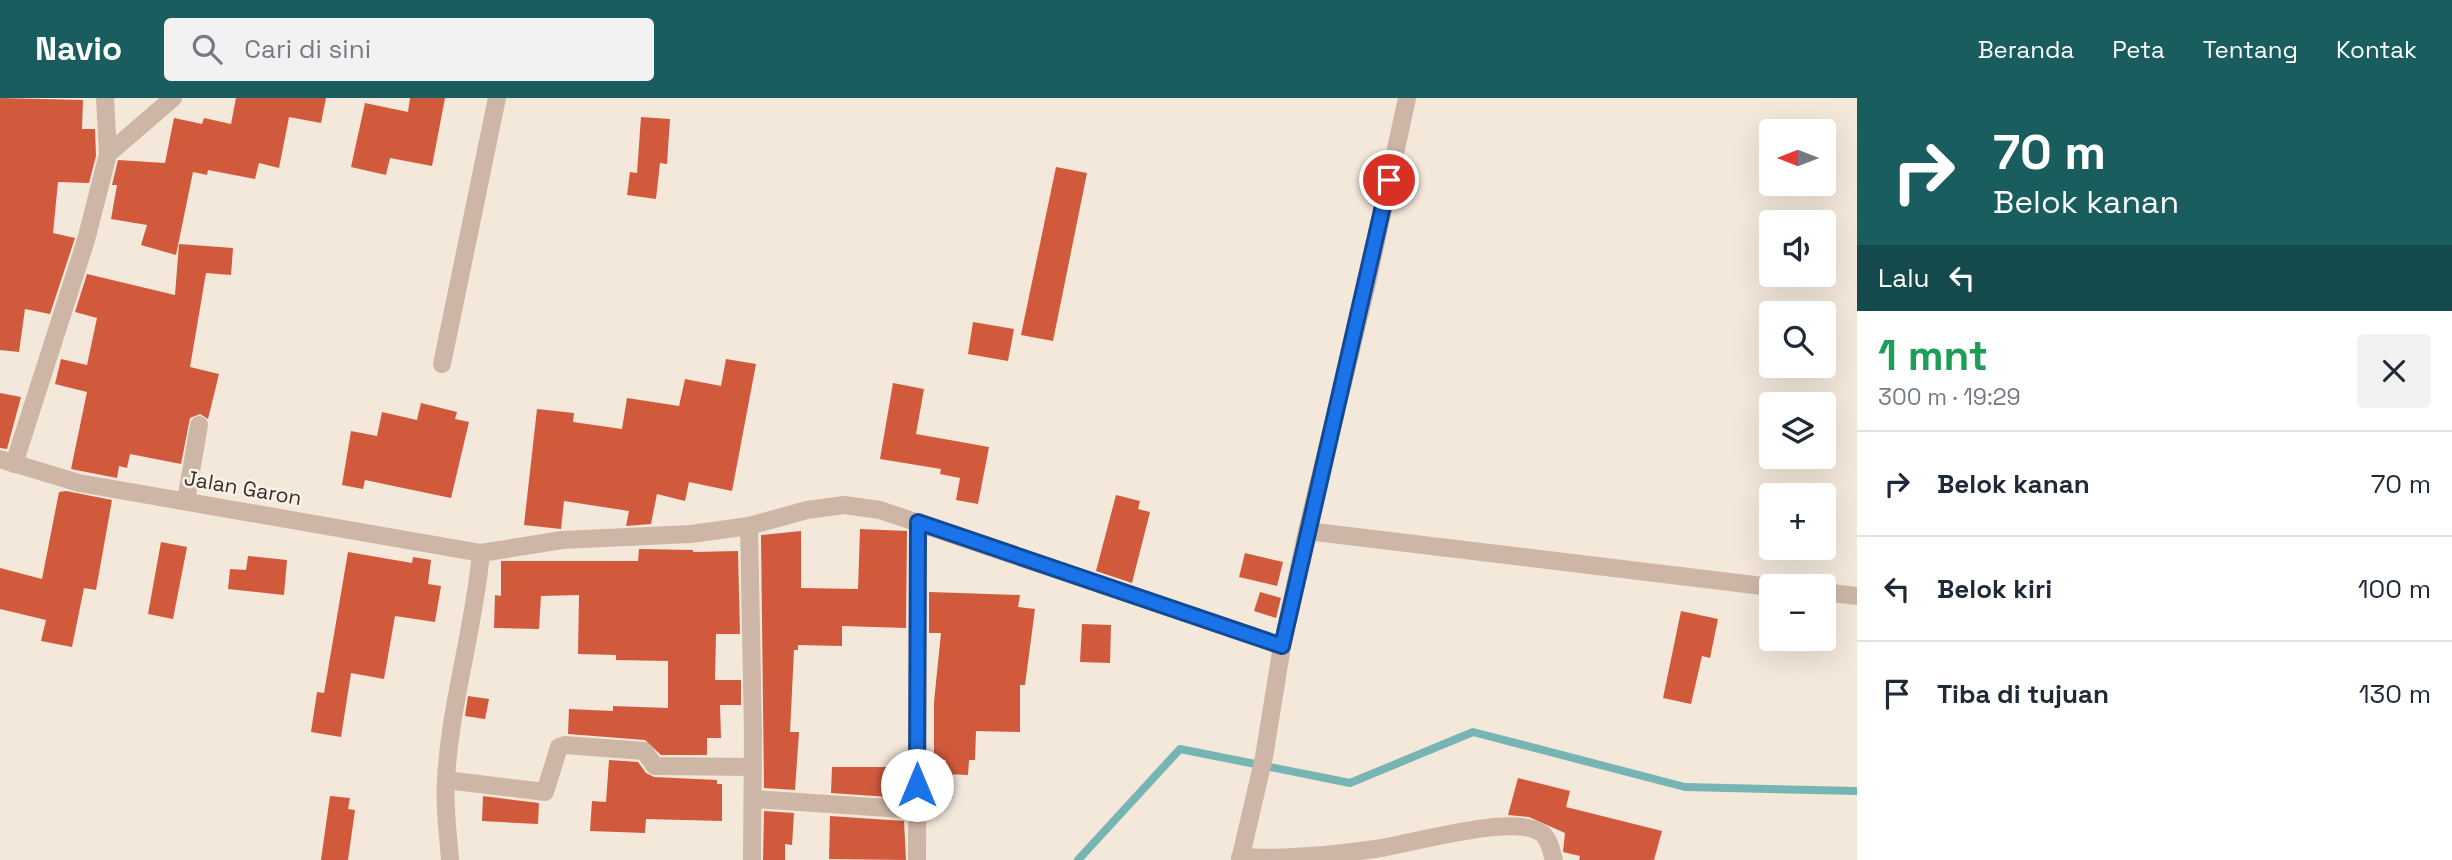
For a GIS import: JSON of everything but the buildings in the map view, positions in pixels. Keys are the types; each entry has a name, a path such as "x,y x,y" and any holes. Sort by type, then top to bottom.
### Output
{"street":[{"path":"5,464 86,240 108,154 105,98"},
{"path":"108,154 173,98"},
{"path":"442,364 497,98"},
{"path":"1407,98 1366,288 1307,531 1282,646 1264,757 1240,858 1277,859 1375,849 1500,826 1540,831 1547,839 1554,860"},
{"path":"186,501 199,425"},
{"name":"Jalan Garon","path":"5,464 79,483 481,553 562,540 691,534 748,526 807,510 844,505 880,510 1282,646"},
{"path":"917,860 918,522"},
{"path":"748,526 753,767 752,860"},
{"path":"1307,531 1759,586"},
{"path":"450,860 446,780 457,701 477,599 481,553"},
{"path":"1836,593 1857,596"},
{"path":"446,780 544,792 559,747 565,744 644,751 655,766 753,767"},
{"path":"753,799 917,810"}],"waterway":[{"path":"1078,860 1180,749 1350,783 1473,732 1685,787 1857,791"}],"route":[{"path":"917,785 918,522 1282,646 1389,180"}]}
